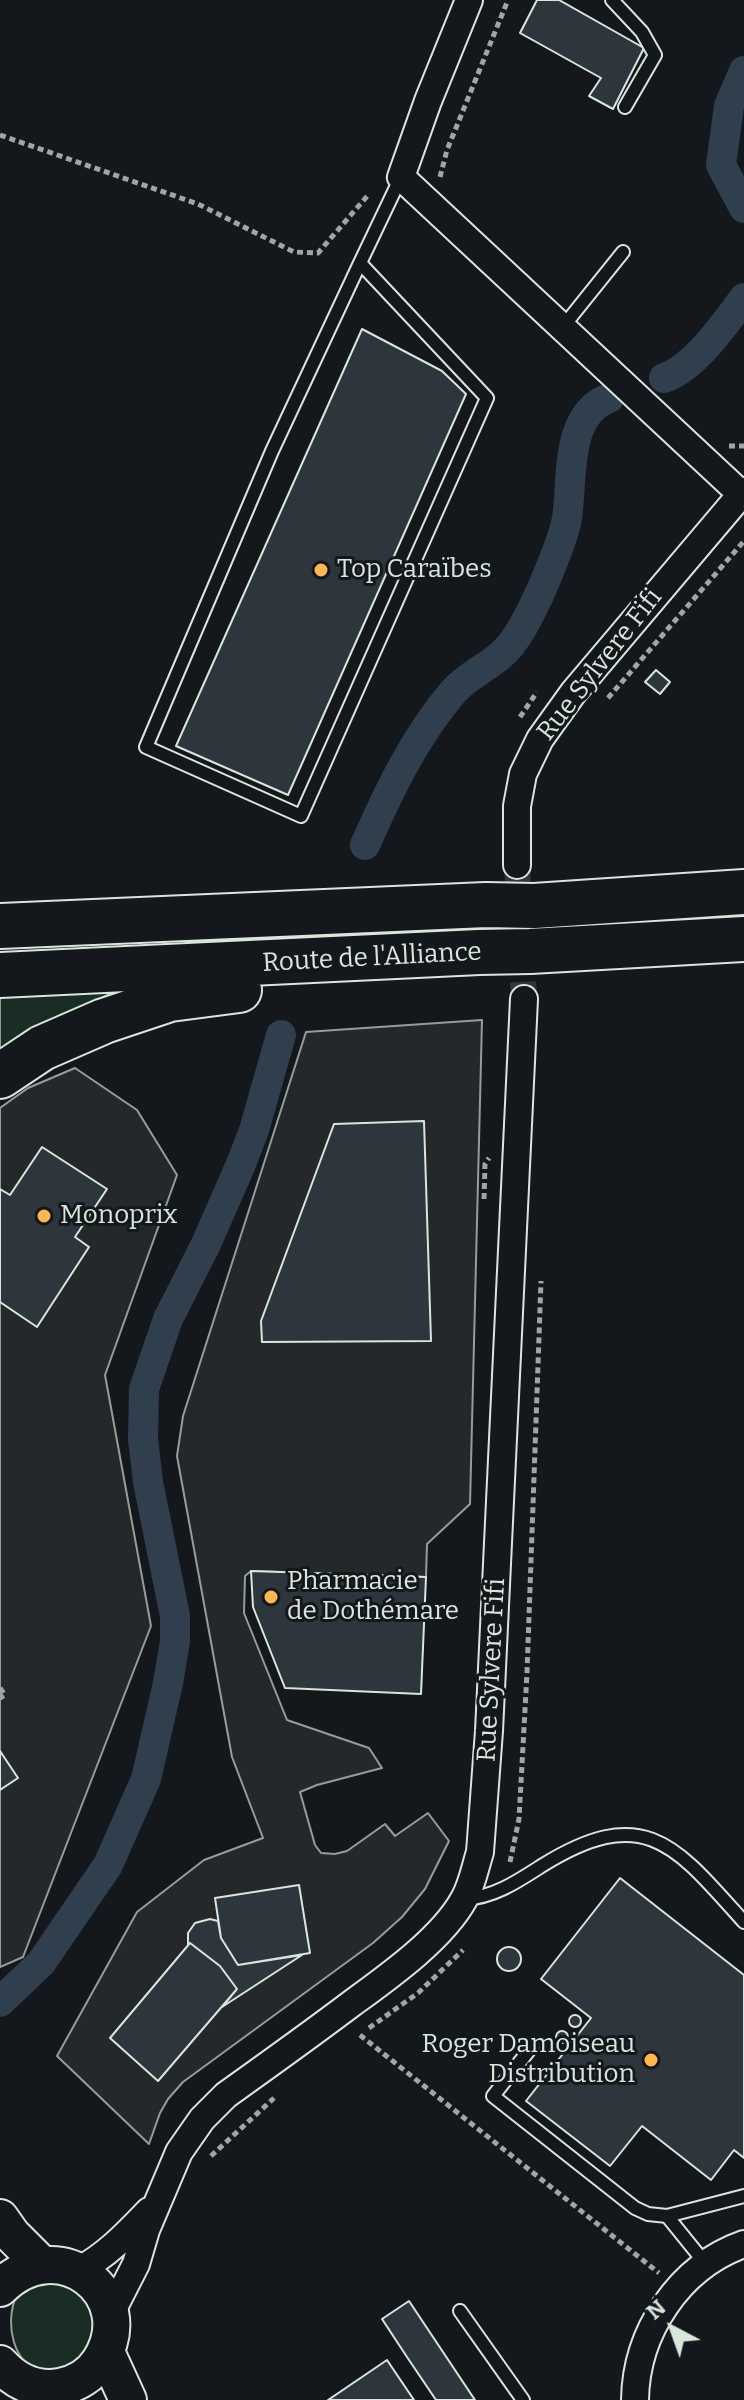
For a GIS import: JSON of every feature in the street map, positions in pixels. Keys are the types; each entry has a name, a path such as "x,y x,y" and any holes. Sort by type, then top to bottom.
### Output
{"highway":[{"name":"Route de l'Alliance","path":"0,926 458,906 534,906 744,892"},
{"name":"Route de l'Alliance","path":"0,975 744,939"},
{"path":"0,1076 42,1048 104,1021 170,999 366,973 442,955"}],"main road":[{"path":"0,2218 41,2264"},
{"path":"0,2288 25,2269 41,2264 66,2266 93,2282 104,2297 111,2327 106,2352 96,2368 54,2394 10,2376 0,2364"},
{"path":"106,2352 128,2400"}],"street":[{"path":"469,0 401,177 743,493"},
{"name":"Rue Sylvere Fifi","path":"517,865 517,806 523,774 540,739 592,671 743,493"},
{"name":"Rue Sylvere Fifi","path":"110,2315 136,2264 156,2203 179,2152 202,2119 226,2095 392,1974 434,1935 465,1899 480,1852 500,1535 524,999"},
{"name":"Rue Sylvere Fifi","path":"78,2271 116,2246 156,2203"},
{"path":"635,2400 639,2363 653,2327 678,2288 705,2263 744,2244"}],"lane":[{"path":"612,0 642,32 655,55 625,107"},
{"path":"360,263 487,398 301,816 146,747 272,451 360,263 401,177"},
{"path":"562,328 623,252"},
{"path":"465,1899 491,1895 571,1849 594,1840 634,1834 654,1840 685,1859 744,1922"},
{"path":"534,2044 493,2096 635,2208 648,2214 667,2216 744,2196"},
{"path":"667,2216 705,2263"},
{"path":"460,2311 523,2400"}],"path":[{"path":"440,186 440,173 447,150 508,0"},
{"path":"0,135 198,204 294,252 318,253 368,195 401,177"},
{"path":"721,445 744,446"},
{"path":"599,708 744,541"},
{"path":"484,1210 485,1164 495,1147"},
{"path":"0,1688 5,1695 0,1698"},
{"path":"350,2042 360,2035 666,2279"},
{"path":"205,2162 277,2095"}],"green space":[{"path":"112,992 0,1062 0,996"},
{"path":"52,2278 90,2299 95,2332 91,2348 78,2360 57,2372 41,2372 29,2366 20,2355 11,2327 12,2312 15,2298 22,2287"}],"shaded area":[{"path":"482,1020 470,1504 427,1544 426,1577 251,1571 245,1576 244,1613 287,1720 369,1748 382,1768 300,1792 315,1845 321,1853 347,1851 385,1824 395,1836 428,1813 449,1841 425,1889 402,1917 373,1943 183,2082 160,2113 149,2144 57,2056 137,1912 204,1860 263,1838 232,1757 177,1456 183,1416 306,1032"},
{"path":"75,1068 137,1110 177,1175 105,1375 151,1626 23,1957 0,1967 0,1108 28,1088"}],"building":[{"path":"537,0 559,0 644,48 613,109 589,96 601,78 520,33"},
{"name":"Top Caraïbes","path":"362,329 442,371 466,394 288,795 176,746"},
{"path":"656,670 670,682 660,694 645,682"},
{"path":"424,1121 431,1341 262,1342 261,1321 334,1124"},
{"name":"Monoprix","path":"42,1147 107,1189 75,1237 89,1247 37,1327 0,1302 0,1189 10,1195"},
{"path":"251,1571 426,1577 421,1694 285,1688 253,1607"},
{"path":"0,1751 18,1778 0,1790"},
{"name":"Roger Damoiseau Distribution","path":"620,1878 744,1975 744,2158 734,2150 711,2180 642,2126 610,2166 526,2101 591,2018 541,1979"},
{"path":"299,1885 310,1953 238,1965 221,1938 215,1898"},
{"path":"210,1919 218,1921 221,1938 238,1965 302,1955 222,2007 237,1989 220,1966 190,1943 188,1945 188,1933 195,1923"},
{"path":"190,1943 220,1966 237,1989 158,2081 110,2038"},
{"path":"509,1947 518,1950 521,1959 518,1968 509,1971 500,1968 497,1959 500,1950"},
{"path":"575,2015 581,2021 575,2027 569,2021"},
{"path":"562,2031 568,2037 562,2043 556,2037"},
{"path":"409,2301 475,2400 436,2400 407,2357 382,2319"},
{"path":"387,2360 414,2400 328,2400"}],"waterway":[{"path":"744,71 729,106 721,165 744,208"},
{"path":"664,378 697,355 744,298"},
{"path":"365,845 403,766 426,728 458,687 507,649 523,626 540,593 565,526 573,450 578,433 595,406 609,398"},
{"path":"0,2002 41,1963 108,1865 146,1779 168,1683 175,1641 175,1616 148,1482 143,1439 144,1389 168,1319 206,1244 241,1164 281,1035"}],"tunnel":[{"path":"517,865 524,999"}],"place":[{"name":"Top Caraïbes","path":"321,570"},
{"name":"Monoprix","path":"44,1216"},
{"name":"Pharmacie de Dothémare","path":"271,1597"},
{"name":"Roger Damoiseau Distribution","path":"651,2060"}]}
